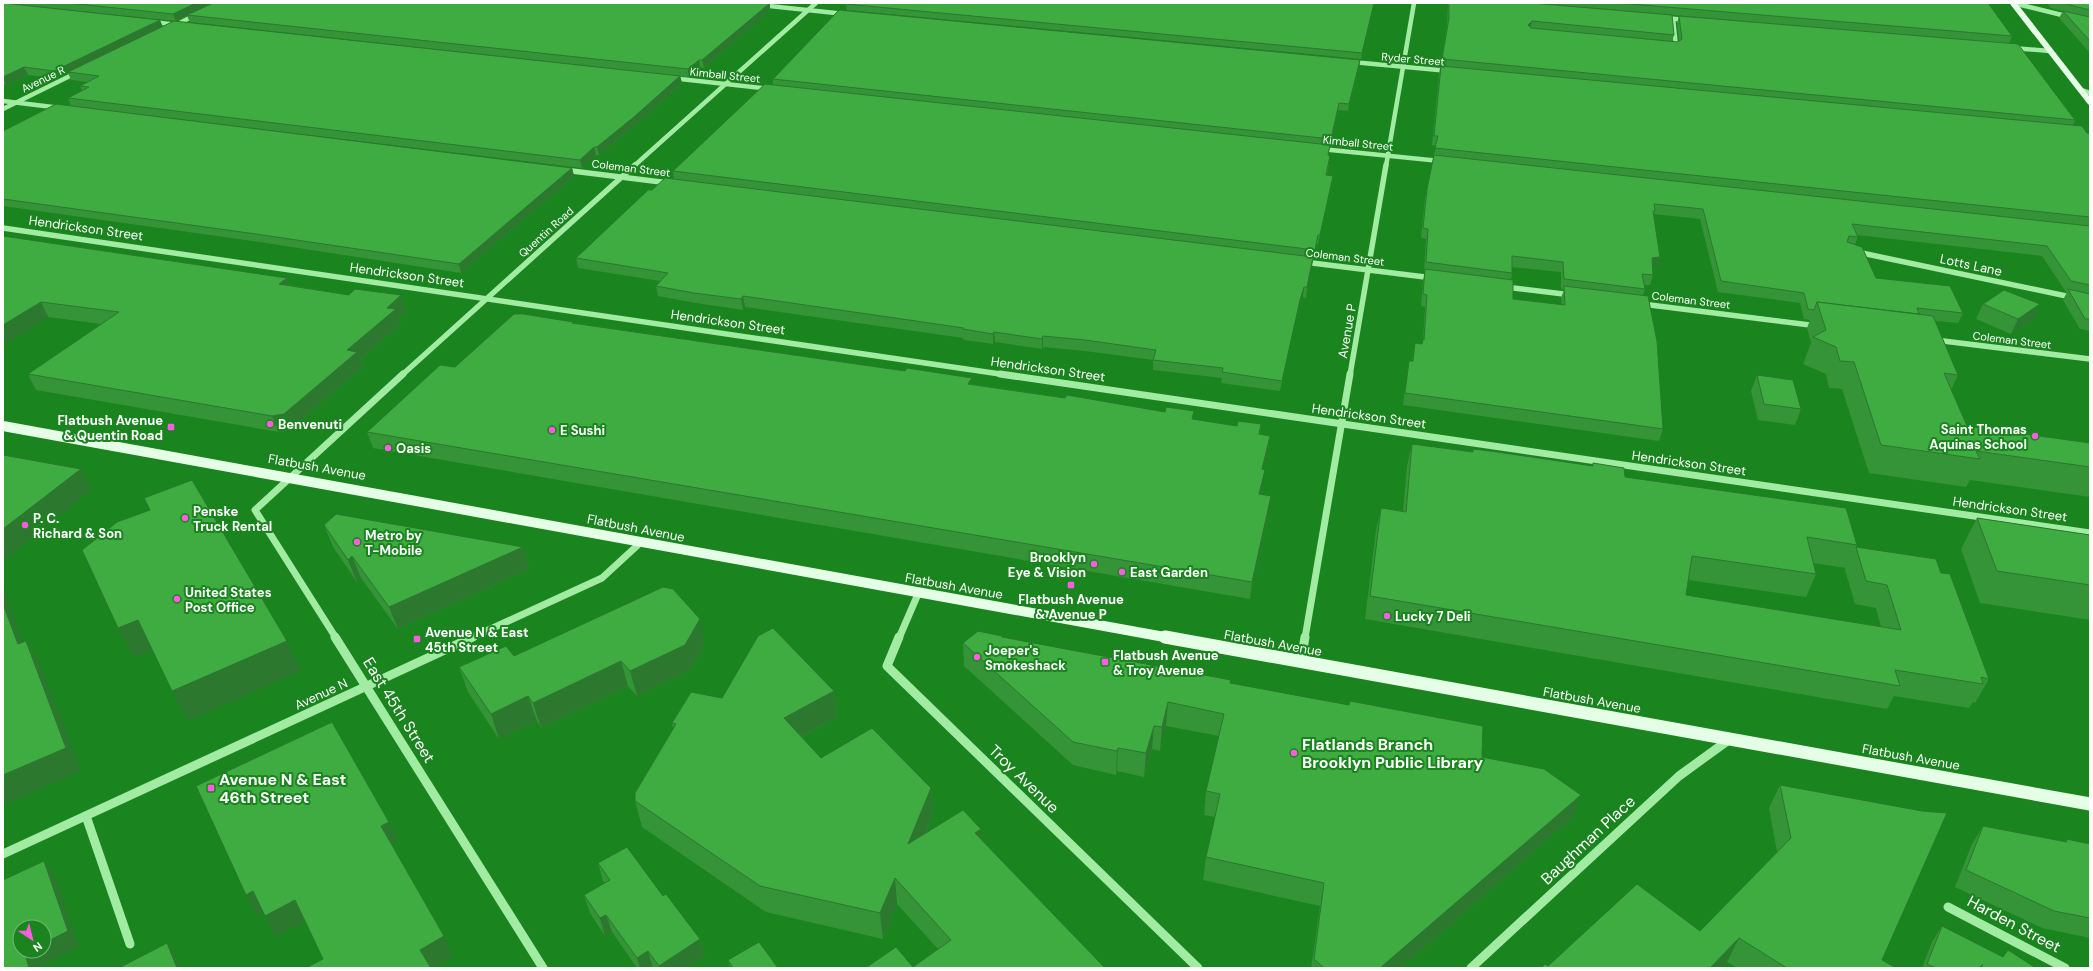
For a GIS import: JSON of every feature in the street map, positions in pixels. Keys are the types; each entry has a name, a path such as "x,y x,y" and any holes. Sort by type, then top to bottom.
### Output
{"main road":[{"path":"2013,3 2090,102"},
{"name":"Flatbush Avenue","path":"3,426 290,476 640,543 918,594 2090,804"}],"street":[{"name":"Quentin Road","path":"290,476 816,3"},
{"name":"Avenue P","path":"1301,662 1414,3"},
{"path":"2013,3 2077,18"},
{"path":"758,5 848,14"},
{"path":"164,31 201,12"},
{"path":"1658,17 1689,20"},
{"path":"1668,45 1676,46 1673,19"},
{"path":"147,21 190,26"},
{"path":"2010,47 2050,51"},
{"name":"Ryder Street","path":"1346,62 1454,72"},
{"name":"Avenue R","path":"3,109 80,71"},
{"name":"Kimball Street","path":"662,77 776,90"},
{"path":"2081,90 2090,93"},
{"path":"3,101 64,108"},
{"name":"Kimball Street","path":"1315,148 1442,162"},
{"name":"Coleman Street","path":"556,169 676,184"},
{"name":"Hendrickson Street","path":"3,228 2090,533"},
{"name":"Lotts Lane","path":"1847,250 2090,301"},
{"name":"Coleman Street","path":"1295,261 1440,279"},
{"path":"1495,286 1582,296"},
{"name":"Coleman Street","path":"1637,303 1823,326"},
{"name":"Coleman Street","path":"1925,339 2090,359"},
{"name":"East 45th Street","path":"290,476 255,510 543,968"},
{"name":"Avenue N","path":"3,854 602,578 640,543"},
{"name":"Troy Avenue","path":"918,594 887,666 1198,968"},
{"name":"Baughman Place","path":"1471,968 1679,776 1730,739"},
{"path":"86,816 130,944"},
{"name":"Harden Street","path":"1948,907 2065,968"}],"building":[{"path":"3,3 160,20 54,71 24,67 3,77"},
{"path":"68,3 196,3 173,14"},
{"path":"213,3 770,3 702,60 699,60 688,69 187,15"},
{"path":"1374,3 1362,53 846,4"},
{"path":"1449,3 1532,3 1672,15 1674,35 1532,21 1528,25 1531,28 1678,42 1682,39 1679,16 2018,44 2075,120 1442,59 1449,18"},
{"path":"1619,3 1988,3 2012,36"},
{"path":"2062,3 2090,3 2090,10"},
{"path":"839,10 1360,60 1349,104 1339,103 1331,139 773,79"},
{"path":"2063,11 2090,17 2090,41"},
{"path":"174,21 680,76 635,116 597,147 594,147 580,160 68,98 89,87 80,86 99,76 68,72"},
{"path":"1441,66 2082,126 2087,133 2090,134 2090,217 1435,148 1438,136 1434,136"},
{"path":"765,84 1330,145 1328,155 1330,156 1326,175 1333,176 1320,235 1318,235 1315,250 673,171"},
{"path":"56,104 572,168 459,264 3,199 3,131"},
{"path":"1434,155 2090,226 2090,285 2071,281 2047,246 1852,224 1858,237 1849,236 1847,242 1862,247 1876,278 1950,286 1963,313 1917,308 1919,314 1817,302 1814,310 1808,309 1804,293 1721,281 1703,209 1654,204 1655,211 1653,211 1660,257 1652,258 1653,275 1642,274 1645,289 1564,279 1563,262 1512,256 1512,273 1426,262 1428,229 1423,228 1427,189"},
{"path":"665,178 1313,257 1307,287 1304,287 1300,300 1282,381 1222,372 1223,368 1153,360 1156,350 1085,340 1043,336 1042,339 994,332 993,334 963,329 964,328 743,296 741,299 694,293 656,286 668,273 576,258 648,190 652,190"},
{"path":"3,236 287,278 279,284 349,295 355,289 401,295 387,308 396,309 347,350 357,352 284,414 272,416 28,374 119,312 41,302 3,325"},
{"path":"1425,269 1513,280 1513,299 1565,305 1564,286 1648,296 1657,341 1663,429 1405,393 1409,361 1413,361 1415,343 1422,344 1423,339 1424,340 1427,295 1423,294"},
{"path":"2068,289 2090,294 2090,319 2085,319"},
{"path":"2004,290 2040,304 2018,319 1983,304"},
{"path":"1817,302 1933,316 1958,375 1944,373 1967,426 2090,443 2090,467 1976,451 1980,459 1881,445 1854,362 1840,361 1836,347 1813,337 1826,330"},
{"path":"514,314 524,314 573,322 572,323 905,371 907,368 972,378 968,384 1065,398 1067,395 1165,412 1166,407 1194,411 1192,419 1237,426 1238,421 1261,424 1259,434 1270,436 1262,469 1265,470 1259,494 1271,496 1252,582 367,432 440,365 455,367"},
{"path":"1757,375 1793,380 1801,409 1764,404"},
{"path":"1412,444 1473,452 1473,449 1593,466 1593,463 1624,468 1625,477 1846,508 1857,545 1807,537 1816,574 1692,556 1686,595 1901,630 1887,585 1866,581 1856,547 1936,559 1941,573 1950,574 1989,679 1981,677 1983,684 1895,670 1900,686 1370,596 1381,508 1406,512"},
{"path":"3,455 81,469 3,529"},
{"path":"192,480 287,641 172,691 138,620 118,628 82,550 117,522 150,510 144,498"},
{"path":"336,514 523,547 389,607 352,556 348,560 324,525"},
{"path":"1977,518 2090,535 2090,585 1997,571"},
{"path":"663,587 673,589 700,619 685,645 630,671 621,661 533,703 528,696 491,714 459,667 506,646 514,656"},
{"path":"3,604 18,644 26,641 66,748 3,775"},
{"path":"773,628 834,691 784,718 821,758 872,728 931,788 908,844 963,810 981,829 975,833 1105,968 868,968 867,967 896,947 913,967 951,940 895,878 880,913 760,886 635,801 635,793 676,724 672,723 691,692 722,698 758,636"},
{"path":"978,631 1002,637 1231,680 1230,683 1349,705 1350,701 1483,726 1482,757 1544,769 1581,795 1380,968 1324,968 1314,959 1324,883 1206,857 1220,794 1206,791 1224,714 1168,702 1162,727 1154,726 1146,753 1118,748 1117,751 1073,742 963,643"},
{"path":"332,722 389,822 381,826 444,936 420,950 431,968 306,968 323,959 295,900 265,916 253,891 246,895 196,786"},
{"path":"1780,785 1922,811 1947,813 1882,960 1896,968 1787,968 1739,938 1710,968 1541,968 1545,964 1548,966 1637,884 1700,931 1791,838"},
{"path":"1983,826 2067,842 2066,839 2090,844 2090,918 2054,911 1966,870"},
{"path":"627,847 663,896 666,894 700,939 659,966 648,951 637,958 606,915 600,918 584,895 610,880 598,863"},
{"path":"44,861 68,931 52,939 52,919 12,919 12,959 27,959 29,968 3,968 3,880"},
{"path":"1942,926 2003,957 2008,950 2036,968 1981,968 1983,964 1979,968 1936,968 1927,964"},
{"path":"759,942 778,968 733,968 728,960"},
{"path":"167,943 177,968 119,968"}],"place":[{"name":"Benvenuti","path":"270,424"},
{"name":"Flatbush Avenue & Quentin Road","path":"171,427"},
{"name":"E Sushi","path":"552,430"},
{"name":"Saint Thomas Aquinas School","path":"2035,436"},
{"name":"Oasis","path":"388,448"},
{"name":"Penske Truck Rental","path":"185,518"},
{"name":"P. C. Richard & Son","path":"25,525"},
{"name":"Metro by T-Mobile","path":"357,542"},
{"name":"Brooklyn Eye & Vision","path":"1094,564"},
{"name":"East Garden","path":"1122,572"},
{"name":"Flatbush Avenue & Avenue P","path":"1071,585"},
{"name":"United States Post Office","path":"177,599"},
{"name":"Lucky 7 Deli","path":"1387,616"},
{"name":"Avenue N & East 45th Street","path":"417,639"},
{"name":"Joeper's Smokeshack","path":"977,657"},
{"name":"Flatbush Avenue & Troy Avenue","path":"1105,662"},
{"name":"Flatlands Branch Brooklyn Public Library","path":"1294,753"},
{"name":"Avenue N & East 46th Street","path":"211,788"}]}
